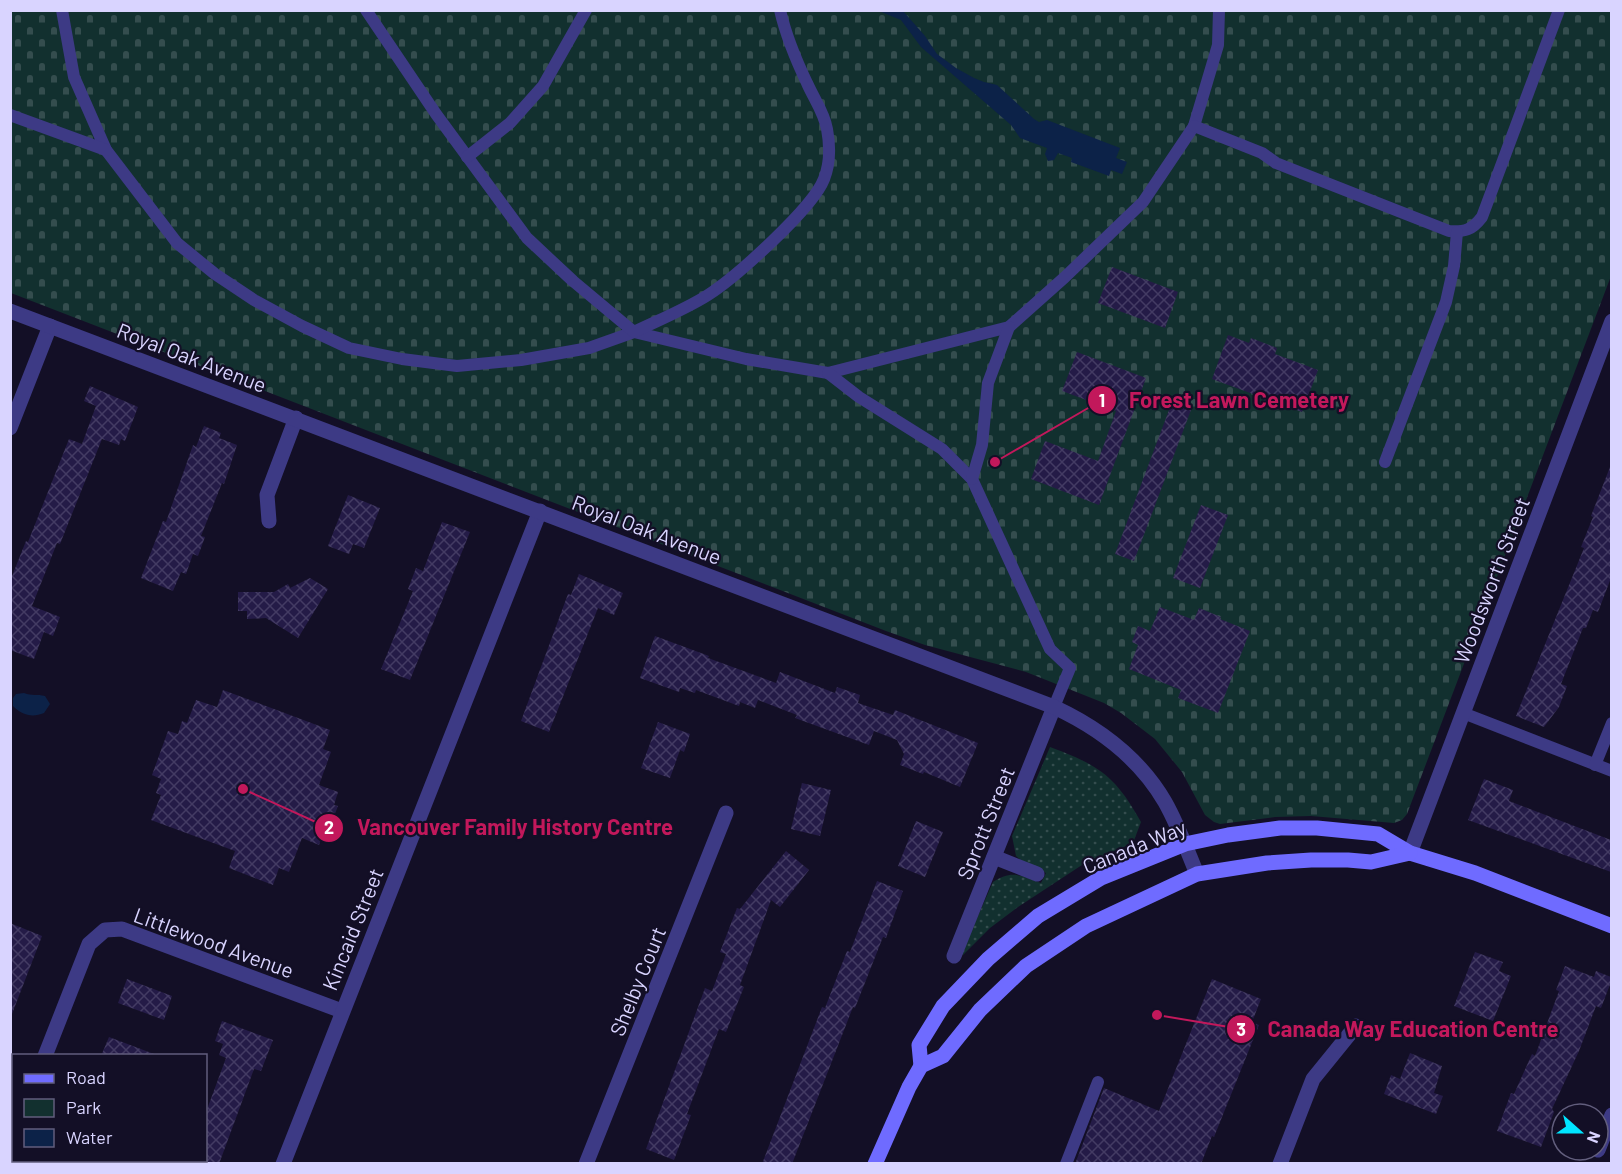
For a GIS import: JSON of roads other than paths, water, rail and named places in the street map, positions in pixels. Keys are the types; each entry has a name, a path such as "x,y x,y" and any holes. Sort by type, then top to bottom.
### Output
{"main road":[{"name":"Canada Way","path":"875,1164 909,1087 921,1066 919,1045 943,1006 988,959 1038,916 1101,878 1185,844 1280,828 1317,828 1378,834 1410,854 1475,873 1611,926"},
{"name":"Canada Way","path":"921,1066 943,1056 980,1010 1026,966 1054,946 1086,926 1197,874 1268,863 1348,860 1371,862 1410,854"}],"street":[{"name":"Royal Oak Avenue","path":"10,311 1054,706 1092,727 1118,746 1143,772 1164,800 1197,874"},
{"name":"Woodsworth Street","path":"1410,854 1611,321"},
{"path":"10,428 50,326"},
{"path":"269,521 267,495 296,418"},
{"name":"Kincaid Street","path":"283,1164 540,510"},
{"name":"Sprott Street","path":"954,956 1054,706"},
{"name":"Shelby Court","path":"586,1164 726,813"},
{"path":"994,857 1037,874"},
{"name":"Littlewood Avenue","path":"46,1054 89,944 105,930 122,929 342,1011"},
{"path":"1280,1164 1313,1079 1356,1026"}],"lane":[{"path":"62,10 74,77 106,150 177,243 215,274 254,300 349,348 402,359 457,366 521,360 589,348 634,332 708,295 759,253 806,204 824,179 829,148 827,129 821,108 807,84 788,41 780,10"},
{"path":"366,10 527,238 573,281 634,332 746,360 828,373 1009,327 1065,277 1143,202 1194,126 1218,45 1219,10"},
{"path":"468,157 510,123 543,86 586,10"},
{"path":"1194,126 1262,153 1276,163 1449,231 1463,232 1473,228 1482,217 1559,10"},
{"path":"10,115 106,150"},
{"path":"1385,462 1446,302 1454,266 1457,232"},
{"path":"972,479 981,445 988,383 1009,327"},
{"path":"828,373 859,398 942,449 972,479 1050,649 1070,668 1054,706"},
{"path":"1462,713 1611,771"},
{"path":"1595,765 1611,723"},
{"path":"1066,1164 1098,1082"}],"water":[{"path":"879,11 903,11 937,54 974,78 997,85 1039,122 1047,120 1120,148 1116,158 1127,162 1122,174 1111,170 1109,176 1071,162 1072,158 1058,153 1054,160 1048,161 1045,154 1047,148 1020,138 1011,125 921,47 901,20"},
{"path":"16,694 45,696 50,704 44,713 27,715 13,706 13,698"}],"place":[{"name":"Forest Lawn Cemetery","path":"995,462"},
{"name":"Vancouver Family History Centre","path":"243,789"},
{"name":"Canada Way Education Centre","path":"1157,1015"}]}
